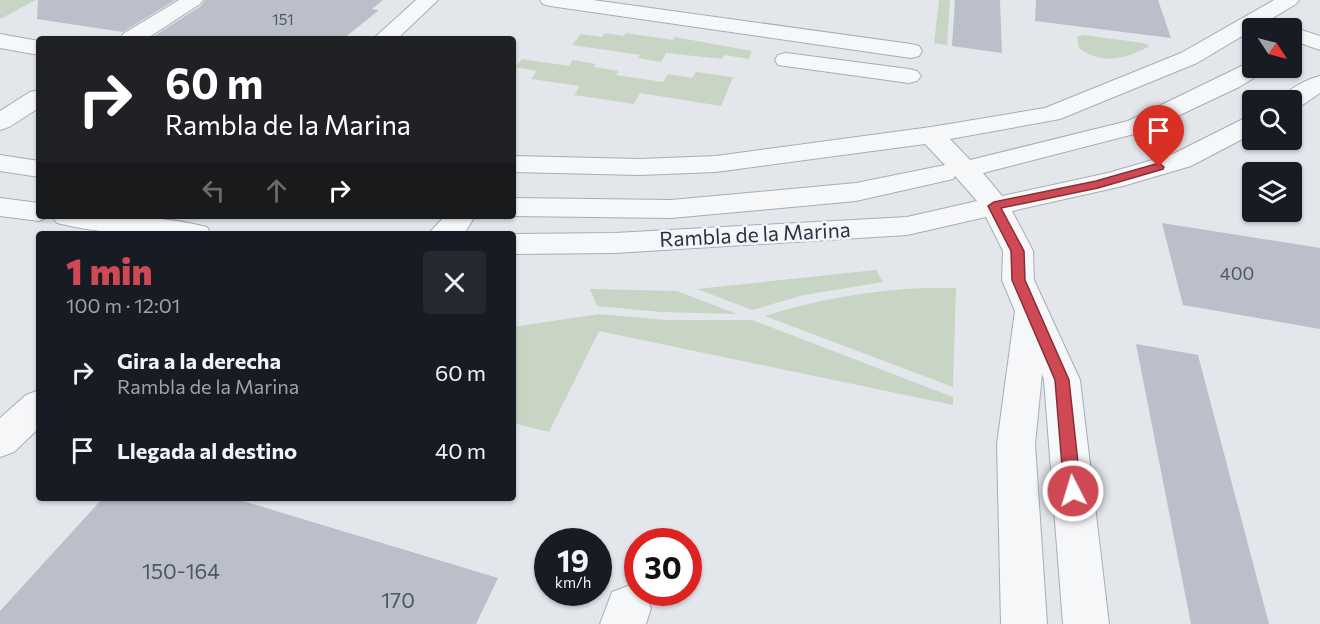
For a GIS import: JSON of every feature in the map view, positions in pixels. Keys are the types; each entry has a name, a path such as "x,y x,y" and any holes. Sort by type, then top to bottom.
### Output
{"street":[{"path":"136,36 194,0"},
{"path":"387,36 428,0"},
{"path":"550,0 911,51"},
{"path":"1257,18 1289,0"},
{"path":"516,165 640,167 716,164 931,135 1051,114 1189,58 1242,27"},
{"path":"0,41 36,47"},
{"path":"786,60 909,76"},
{"path":"977,166 1137,126 1242,75"},
{"path":"1302,95 1320,83"},
{"path":"1,120 36,99"},
{"path":"1,120 36,126"},
{"name":"Rambla de la Marina","path":"516,244 615,243 908,226 1098,184 1182,160 1242,129"},
{"path":"931,135 979,184 994,206 1017,251 1018,280 1062,380 1086,624"},
{"path":"0,163 36,169"},
{"name":"Rambla de la Marina","path":"516,207 671,209 856,192 943,172"},
{"path":"0,207 36,212"},
{"path":"88,219 174,231"},
{"path":"448,231 453,228 458,219"},
{"path":"1024,624 1016,444 1031,312"},
{"path":"0,441 36,408"}],"green space":[{"path":"0,0 36,0 0,19"},
{"path":"939,0 950,0 947,45 934,43"},
{"path":"605,33 624,36 626,33 673,40 675,37 752,51 749,59 724,55 722,59 666,53 661,62 638,58 640,55 572,45 581,34 602,37"},
{"path":"1083,35 1144,43 1150,46 1123,57 1097,57 1079,48 1077,37"},
{"path":"522,59 569,66 573,60 596,64 594,67 618,71 616,75 663,82 668,74 692,78 696,72 733,77 721,106 640,93 634,104 574,95 580,86 531,79 537,71 516,66"},
{"path":"876,270 883,282 804,295 752,310 697,289"},
{"path":"923,288 956,288 953,387 765,316 843,297"},
{"path":"590,289 677,291 737,314 661,312 597,306"},
{"path":"599,314 666,320 752,320 953,397 953,405 599,331 549,432 516,424 516,327"}],"building":[{"path":"38,0 175,0 123,32 37,19"},
{"path":"205,0 383,0 372,9 379,10 347,36 154,36 201,6"},
{"path":"955,0 1000,0 1002,53 952,46"},
{"path":"1036,0 1158,0 1171,38 1035,21"},
{"path":"1162,223 1320,248 1320,329 1183,305"},
{"path":"1136,344 1198,355 1269,624 1191,624"},
{"path":"100,501 243,501 498,578 476,624 0,624 0,611"}],"route":[{"path":"1073,491 1062,380 1018,280 1017,251 994,206 1098,184 1159,167"}]}
